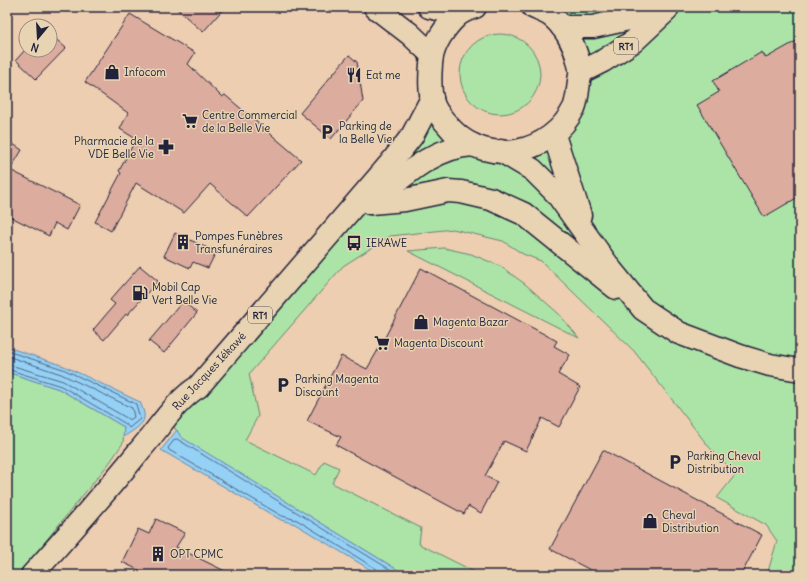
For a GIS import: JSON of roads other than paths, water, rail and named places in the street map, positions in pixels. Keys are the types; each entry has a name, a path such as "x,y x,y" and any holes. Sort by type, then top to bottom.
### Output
{"main road":[{"path":"376,7 432,54"},
{"path":"429,7 467,10"},
{"path":"467,10 445,30 432,54 430,78 434,105 442,119 460,138 473,145 492,151 514,152 539,144 554,135 564,124 575,106 581,72 576,49 562,27 550,16 533,7"},
{"name":"RT1","path":"562,27 594,27 667,9"},
{"name":"RT1","path":"581,72 634,41 667,9"},
{"name":"RT1","path":"328,236 412,136 432,98"},
{"path":"554,135 587,235"},
{"name":"RT1","path":"328,236 419,165 436,154 460,146 473,145"},
{"path":"501,151 533,170 557,194 612,271 643,309"},
{"path":"371,203 405,200 448,191 461,192 491,199 524,214 565,246 597,274 643,309 678,333 740,356 770,365 800,370"},
{"name":"Rue Jacques Iékawé","path":"32,575 140,451 168,416 190,392 198,387 328,236"}],"water":[{"path":"7,347 64,366 140,402 144,414 143,421 135,429 123,437 124,427 59,389 7,372"},
{"path":"177,430 181,437 406,575 379,575 295,524 281,520 161,450"}],"place":[{"name":"Infocom","path":"112,72"},
{"name":"Eat me","path":"354,75"},
{"name":"Centre Commercial de la Belle Vie","path":"190,121"},
{"name":"Parking de la Belle Vie","path":"327,132"},
{"name":"Pharmacie de la VDE Belle Vie","path":"166,147"},
{"name":"Pompes Funèbres Transfunéraires","path":"183,242"},
{"name":"IEKAWE","path":"354,243"},
{"name":"Mobil Cap Vert Belle Vie","path":"140,293"},
{"name":"Magenta Bazar","path":"421,322"},
{"name":"Magenta Discount","path":"382,343"},
{"name":"Parking Magenta Discount","path":"283,385"},
{"name":"Parking Cheval Distribution","path":"675,462"},
{"name":"Cheval Distribution","path":"650,521"},
{"name":"OPT CPMC","path":"158,554"}]}
